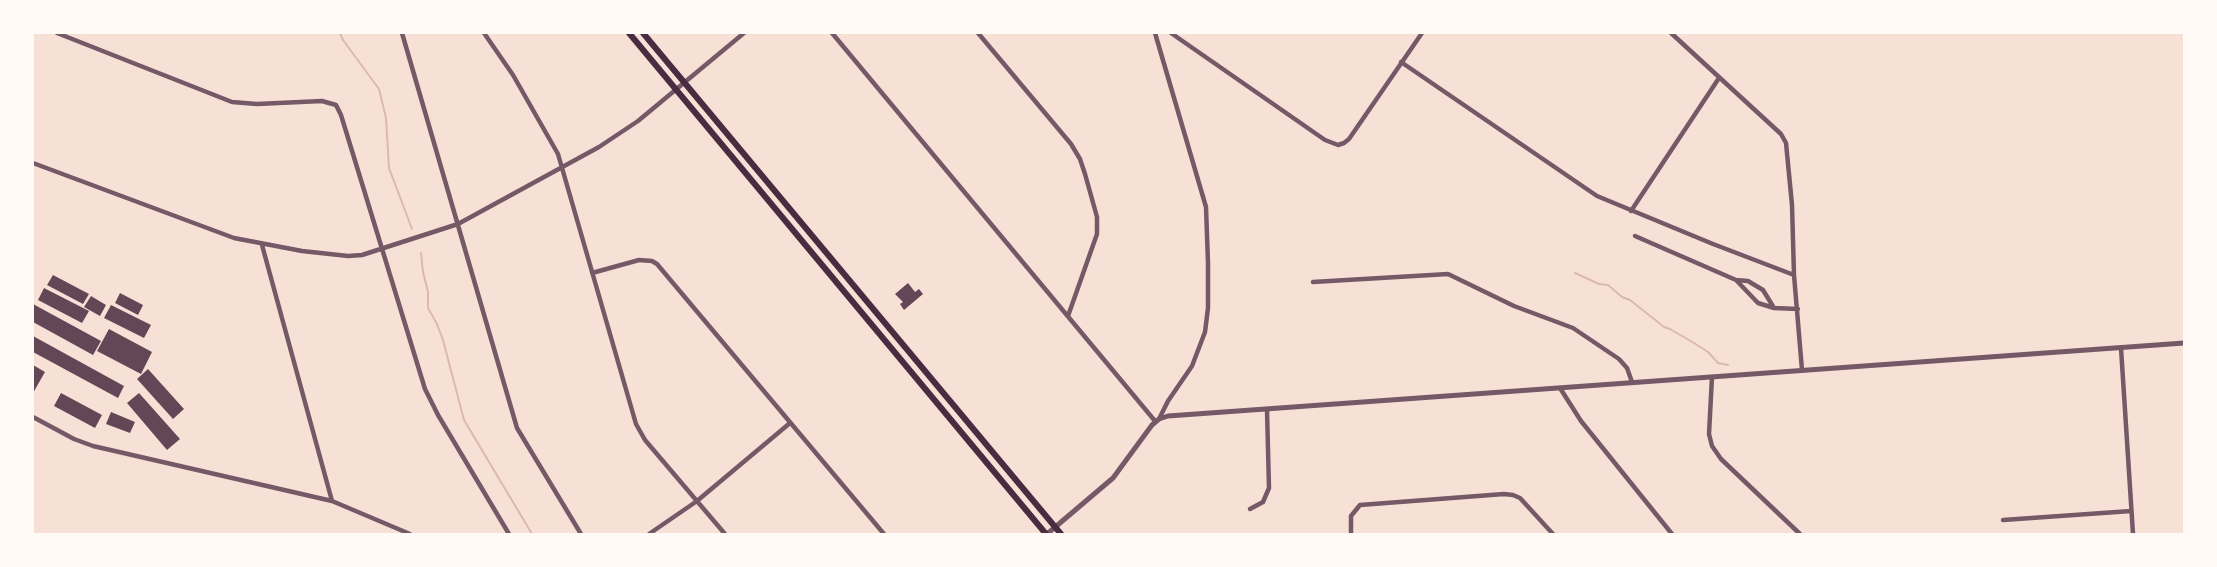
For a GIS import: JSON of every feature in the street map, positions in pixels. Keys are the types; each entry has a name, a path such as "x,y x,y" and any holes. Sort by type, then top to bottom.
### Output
{"main road":[{"path":"629,33 1046,534"},
{"path":"643,33 1061,534"},
{"path":"770,202 780,196"},
{"path":"861,312 870,306"},
{"path":"954,423 962,416"}],"street":[{"path":"57,33 232,102 257,104 322,101 336,105 425,389 509,534"},
{"path":"402,33 517,428 581,534"},
{"path":"484,33 519,85 558,154 636,424 645,440 725,534"},
{"path":"33,163 208,230 262,245 348,256 381,250 458,224 626,130 744,33"},
{"path":"832,33 1157,420"},
{"path":"978,33 1071,144 1080,159 1097,217 1097,234 1068,316"},
{"path":"1046,534 1118,472 1157,420 1192,366 1205,332 1208,314 1206,207 1155,33"},
{"path":"1172,33 1335,145 1341,145 1349,139 1422,33"},
{"path":"1671,33 1781,134 1786,143 1802,370"},
{"path":"1401,62 1586,190 1631,211 1794,275"},
{"path":"1631,211 1719,78"},
{"path":"1635,236 1736,280 1748,281 1763,290 1774,308"},
{"path":"262,245 332,501"},
{"path":"592,273 639,260 652,261 657,264 884,534"},
{"path":"1313,282 1448,274 1514,306 1565,323 1619,359 1627,368 1632,382"},
{"path":"1736,280 1758,303 1774,308 1798,309"},
{"path":"1157,420 1172,415 2184,343"},
{"path":"2121,348 2133,534"},
{"path":"1712,377 1709,434 1712,446 1721,459 1800,534"},
{"path":"1560,388 1581,421 1672,534"},
{"path":"1250,509 1263,502 1269,488 1266,410"},
{"path":"33,417 74,439 104,449 332,501 410,534"},
{"path":"649,534 697,501 790,423"},
{"path":"1351,534 1351,516 1360,505 1509,494 1523,501 1553,534"},
{"path":"2003,520 2131,511"}],"building":[{"path":"53,275 89,294 83,304 47,285"},
{"path":"908,283 915,292 919,289 923,294 904,310 900,304 903,302 895,294"},
{"path":"44,288 89,311 82,323 38,300"},
{"path":"120,293 143,305 138,315 115,303"},
{"path":"91,296 106,305 100,316 84,307"},
{"path":"33,304 101,341 93,355 33,322"},
{"path":"111,305 151,325 144,338 104,318"},
{"path":"109,329 152,352 141,374 97,351"},
{"path":"33,336 124,386 118,398 33,352"},
{"path":"33,365 45,372 33,393"},
{"path":"148,369 184,409 173,419 137,379"},
{"path":"61,393 102,415 95,428 54,406"},
{"path":"139,393 180,439 167,450 127,403"},
{"path":"111,412 135,422 130,433 106,424"}],"waterway":[{"path":"340,33 379,89 386,118 389,168 412,229"},
{"path":"421,253 428,292 428,308 443,340 464,420 532,534"},
{"path":"1575,273 1599,284 1608,285 1664,327 1708,352 1718,363 1728,365"}]}
